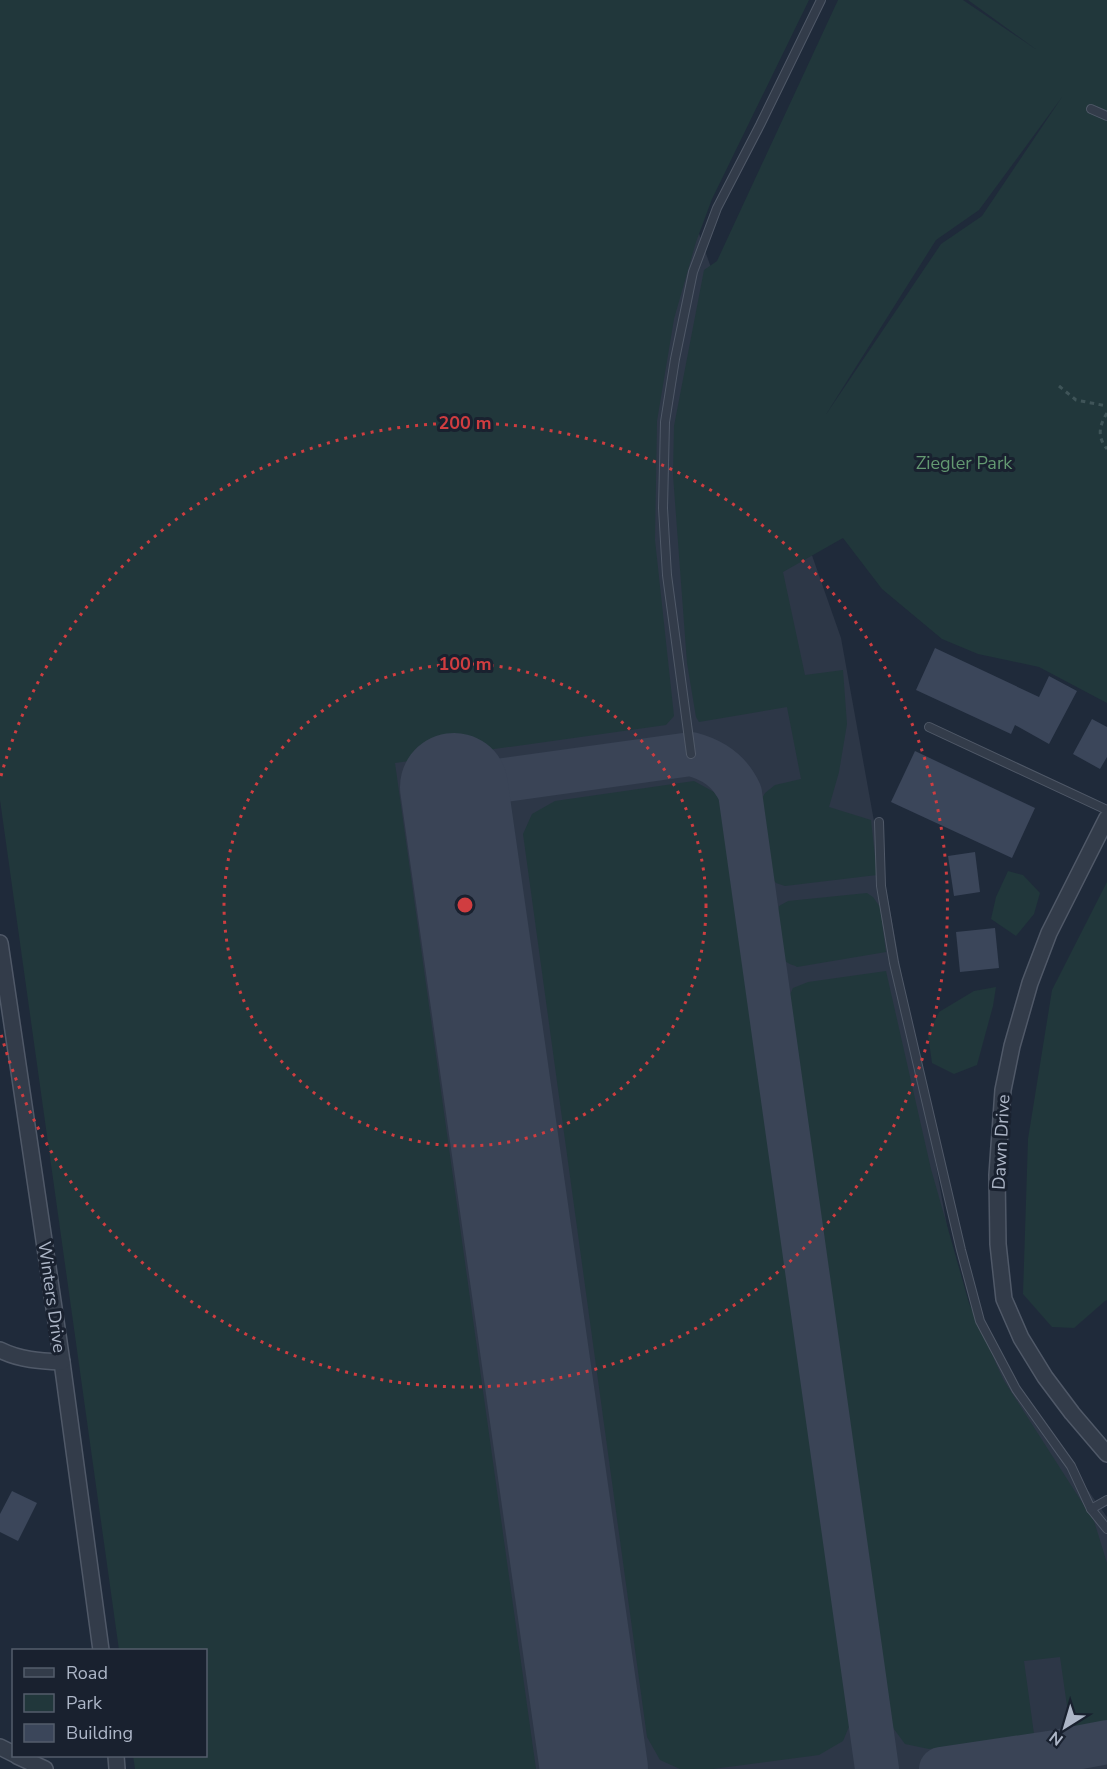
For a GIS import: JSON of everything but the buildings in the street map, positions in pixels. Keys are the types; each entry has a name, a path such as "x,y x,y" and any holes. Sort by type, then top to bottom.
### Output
{"street":[{"name":"Dawn Drive","path":"1107,818 1049,933 1030,983 1012,1046 1003,1090 997,1175 998,1244 1004,1299 1021,1338 1045,1377 1107,1454"},
{"name":"Winters Drive","path":"0,943 62,1362 101,1649"},
{"path":"0,1350 33,1361 62,1362"},
{"path":"19,1757 45,1769"}],"lane":[{"path":"691,754 667,575 663,508 665,422 675,359 693,272 717,208 821,0"},
{"path":"1091,109 1107,116"},
{"path":"929,727 1107,810"},
{"path":"879,822 881,886 894,963 961,1250 980,1321 1016,1389 1071,1466 1091,1509 1107,1529"},
{"path":"1091,1509 1107,1500"}],"path":[{"path":"1059,386 1076,400 1107,406"},
{"path":"1107,413 1099,431 1101,441 1107,449"}],"shaded area":[{"path":"100,0 617,0 841,638 963,1315 1107,1517 1107,1769 342,1769"}],"green space":[{"path":"0,0 809,0 712,199 696,242 674,319 657,421 655,540 674,716 666,725 395,763 536,1769 135,1769 133,1757 207,1757 207,1649 119,1649 0,800"},
{"name":"Ziegler Park","path":"838,0 963,0 1037,50 968,0 1107,0 1107,703 1039,667 978,654 942,639 882,589 843,538 783,572 805,675 843,670 847,724 839,772 829,807 871,820 877,875 785,886 776,883 766,871 758,806 765,793 775,785 801,779 787,707 699,722 696,717 687,663 673,475 674,426 704,270 717,261","holes":["1062,97 982,216 941,244 825,416 936,240 979,210"]},
{"path":"694,781 714,792 729,815 853,1717 843,1741 819,1755 713,1769 680,1769 660,1760 647,1737 523,834 532,814 555,801"},
{"path":"1008,871 1023,875 1040,893 1034,914 1016,936 991,919 996,897"},
{"path":"1107,882 1107,1300 1074,1328 1052,1327 1023,1294 1028,1139 1052,990"},
{"path":"867,893 880,907 886,952 797,967 783,958 779,952 776,937 779,906 788,901"},
{"path":"886,971 931,1169 969,1303 1003,1379 1094,1521 1107,1563 1107,1721 1070,1727 1060,1657 1024,1661 1034,1734 929,1749 905,1744 888,1721 786,1003 793,988 808,982"},
{"path":"996,987 977,1065 954,1074 932,1063 928,1035 939,1012 974,991"}],"taxiway":[{"path":"454,787 691,754 714,763 731,778 740,793 877,1769"},
{"path":"941,1769 1107,1742"}],"runway":[{"path":"454,787 594,1769"}]}
